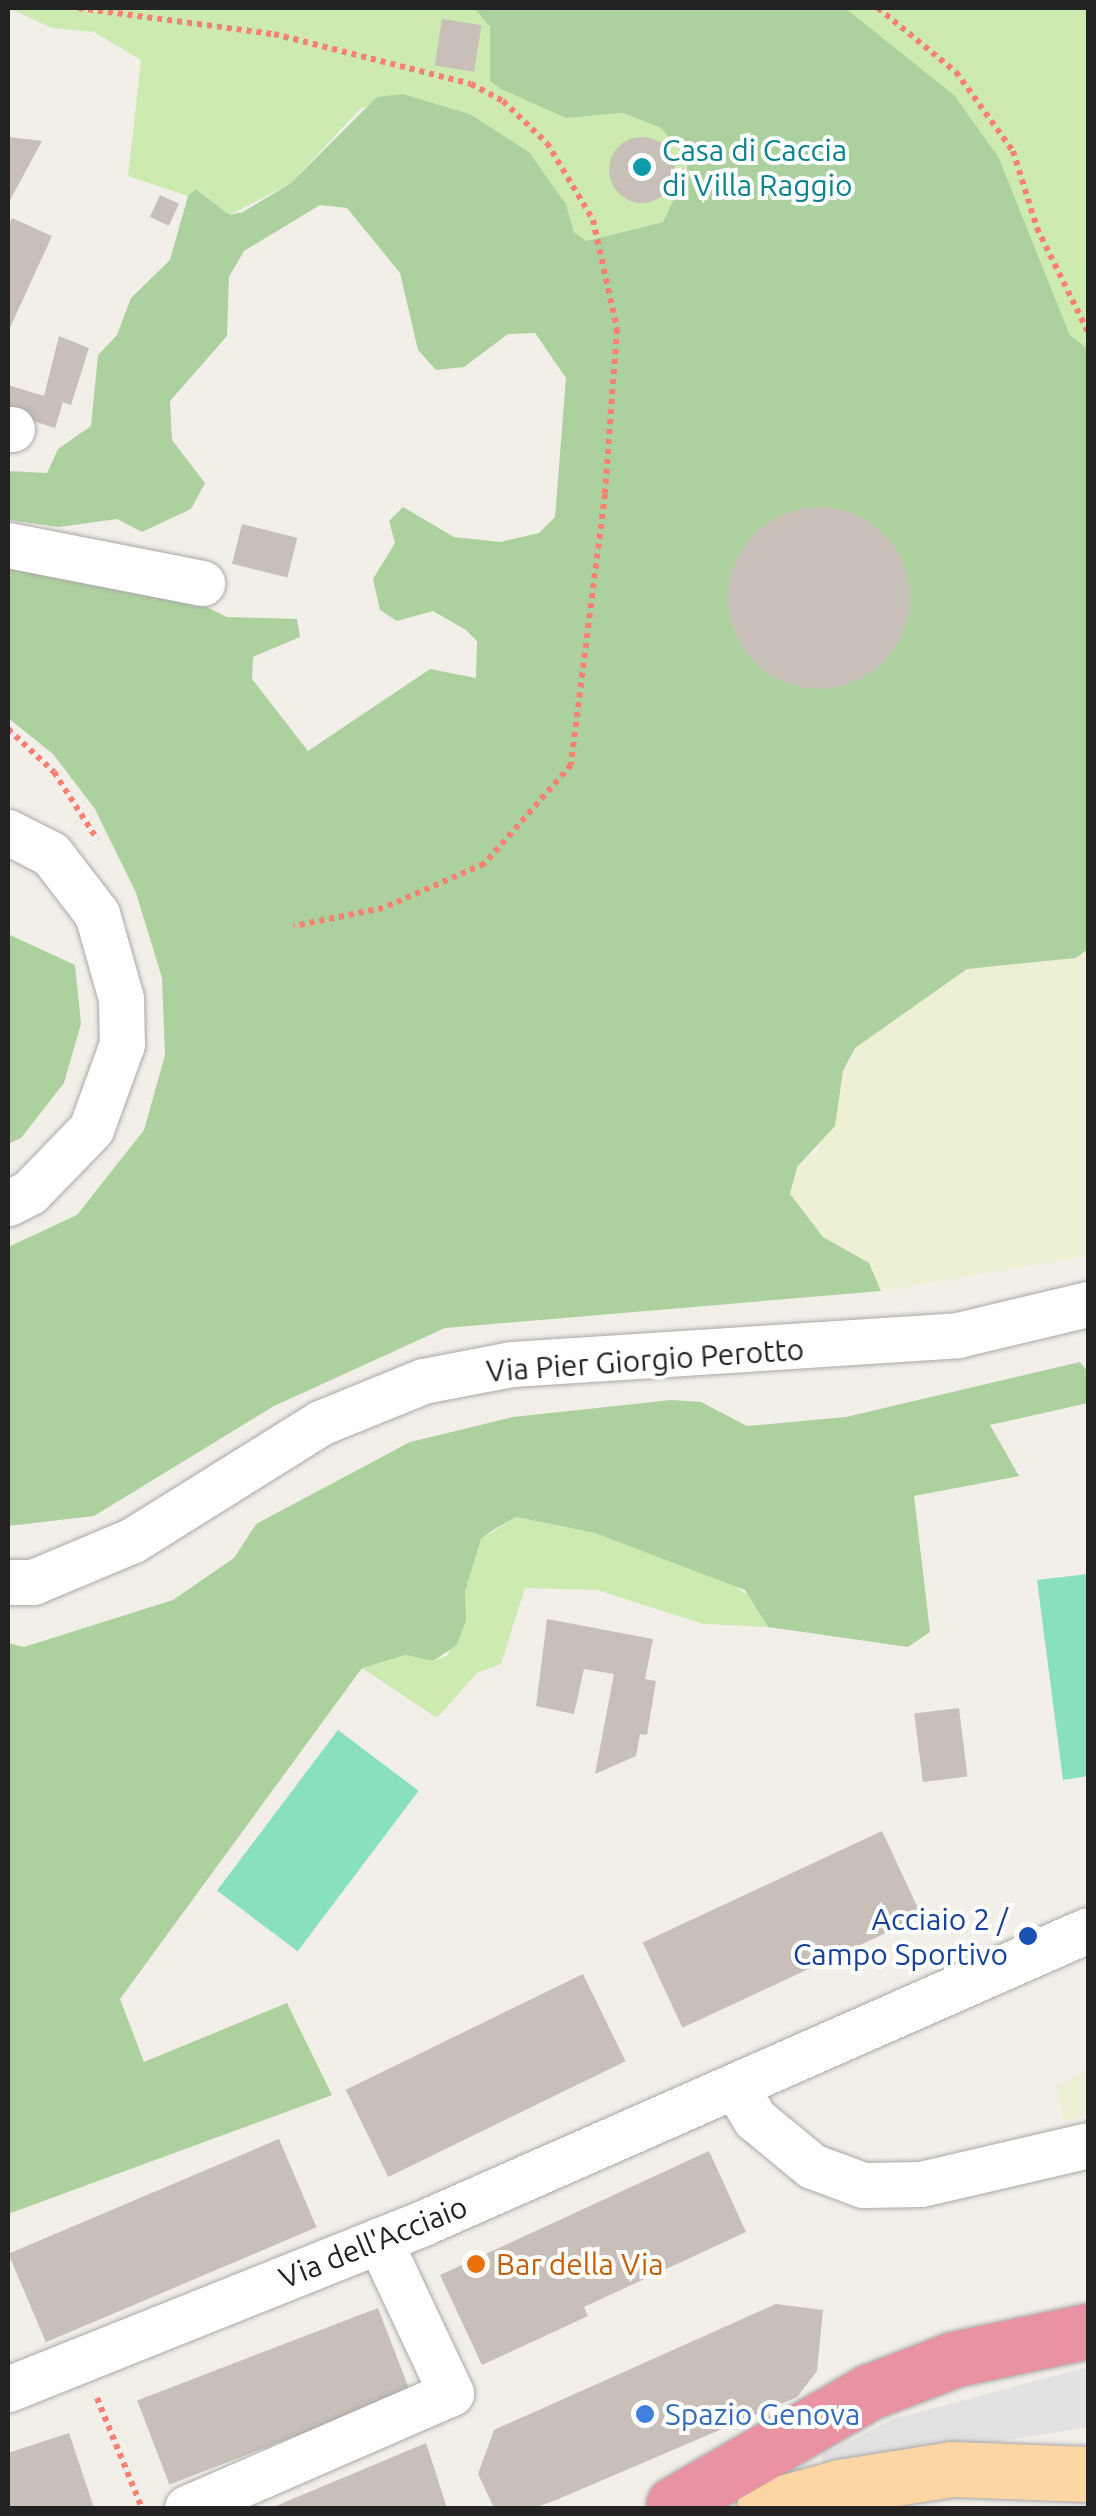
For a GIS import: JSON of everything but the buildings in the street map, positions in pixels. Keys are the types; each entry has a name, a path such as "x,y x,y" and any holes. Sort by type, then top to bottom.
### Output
{"highway":[{"path":"671,2507 869,2392 955,2359 1088,2331"}],"main road":[{"path":"764,2508 900,2475 954,2469 1033,2476 1088,2474"},
{"path":"950,2508 1033,2476"}],"street":[{"path":"8,545 202,583"},
{"path":"8,832 50,854 96,914 121,998 122,1044 91,1128 30,1192 8,1203"},
{"name":"Via Pier Giorgio Perotto","path":"8,1582 33,1582 133,1540 320,1424 423,1382 512,1364 958,1335 1088,1304"},
{"name":"Via dell'Acciaio","path":"8,2389 379,2240 1088,1930"},
{"path":"735,2086 755,2119 812,2166 863,2185 920,2184 1088,2145"},
{"path":"187,2508 451,2393 379,2240"}],"path":[{"path":"78,8 274,34 470,84 503,101 547,142 597,238 617,329 605,494 571,765 484,864 383,908 294,926"},
{"path":"878,8 956,72 1006,141 1048,254 1088,332"},
{"path":"82,2360 142,2508"}],"green space":[{"path":"8,8 474,8 490,27 491,82 566,118 623,113 661,128 686,159 684,186 663,222 586,241 574,232 566,204 529,152 470,114 403,94 360,109 291,183 230,215 197,189 188,196 128,176 141,60 94,32 52,28"},
{"path":"474,8 845,8 954,95 999,158 1070,335 1088,349 1088,949 1076,958 967,969 855,1048 843,1071 835,1126 797,1167 790,1194 823,1237 869,1263 881,1291 445,1328 274,1406 94,1516 8,1526 8,1247 77,1215 144,1130 165,1055 162,978 136,893 95,809 53,754 8,718 8,565 182,595 227,617 297,619 300,637 253,657 252,679 308,751 430,669 476,678 477,641 466,630 433,611 397,621 380,610 373,579 395,543 389,521 403,507 454,537 500,542 539,533 555,517 566,378 535,333 508,334 464,367 436,370 418,350 400,273 347,208 320,205 244,251 229,277 227,336 170,401 172,440 205,483 191,509 142,532 117,519 59,527 8,520 8,471 47,473 58,449 91,426 98,355 117,335 131,298 170,260 188,196 196,189 230,215 243,212 291,183 377,97 403,94 470,114 529,152 566,204 574,232 586,241 663,222 687,172 686,158 661,128 623,113 566,118 501,89 490,81 490,27"},
{"path":"845,8 1088,8 1088,349 1070,335 999,158"},
{"path":"8,934 75,965 81,1024 64,1083 21,1138 8,1144"},
{"path":"1088,949 1088,1256 881,1291 869,1264 823,1237 790,1194 797,1167 818,1150 855,1048 967,969 1075,958"},
{"path":"1080,1362 1088,1372 1088,1403 990,1425 1019,1476 914,1496 930,1632 908,1647 768,1627 745,1590 595,1533 516,1517 481,1539 465,1592 466,1620 457,1645 433,1661 406,1655 362,1668 120,1999 144,2062 287,2003 332,2095 8,2214 8,1643 24,1647 173,1600 234,1558 256,1524 410,1442 513,1417 671,1400 701,1402 747,1426 846,1417"},
{"path":"516,1517 595,1533 733,1584 754,1600 768,1627 703,1624 597,1590 525,1588 501,1664 477,1673 437,1718 362,1668 407,1655 433,1661 447,1656 466,1620 461,1605 481,1539"},
{"path":"1088,1574 1088,1776 1063,1780 1037,1580"},
{"path":"338,1730 419,1791 298,1951 217,1891"},
{"path":"1088,2069 1088,2114 1063,2121 1057,2086"}],"shaded area":[{"path":"1088,2367 1088,2427 827,2470 821,2456 893,2419"}],"place":[{"name":"Casa di Caccia di Villa Raggio","path":"642,167"},
{"name":"Acciaio 2 / Campo Sportivo","path":"1028,1936"},
{"name":"Bar della Via","path":"476,2264"},
{"name":"Spazio Genova","path":"645,2414"}]}
